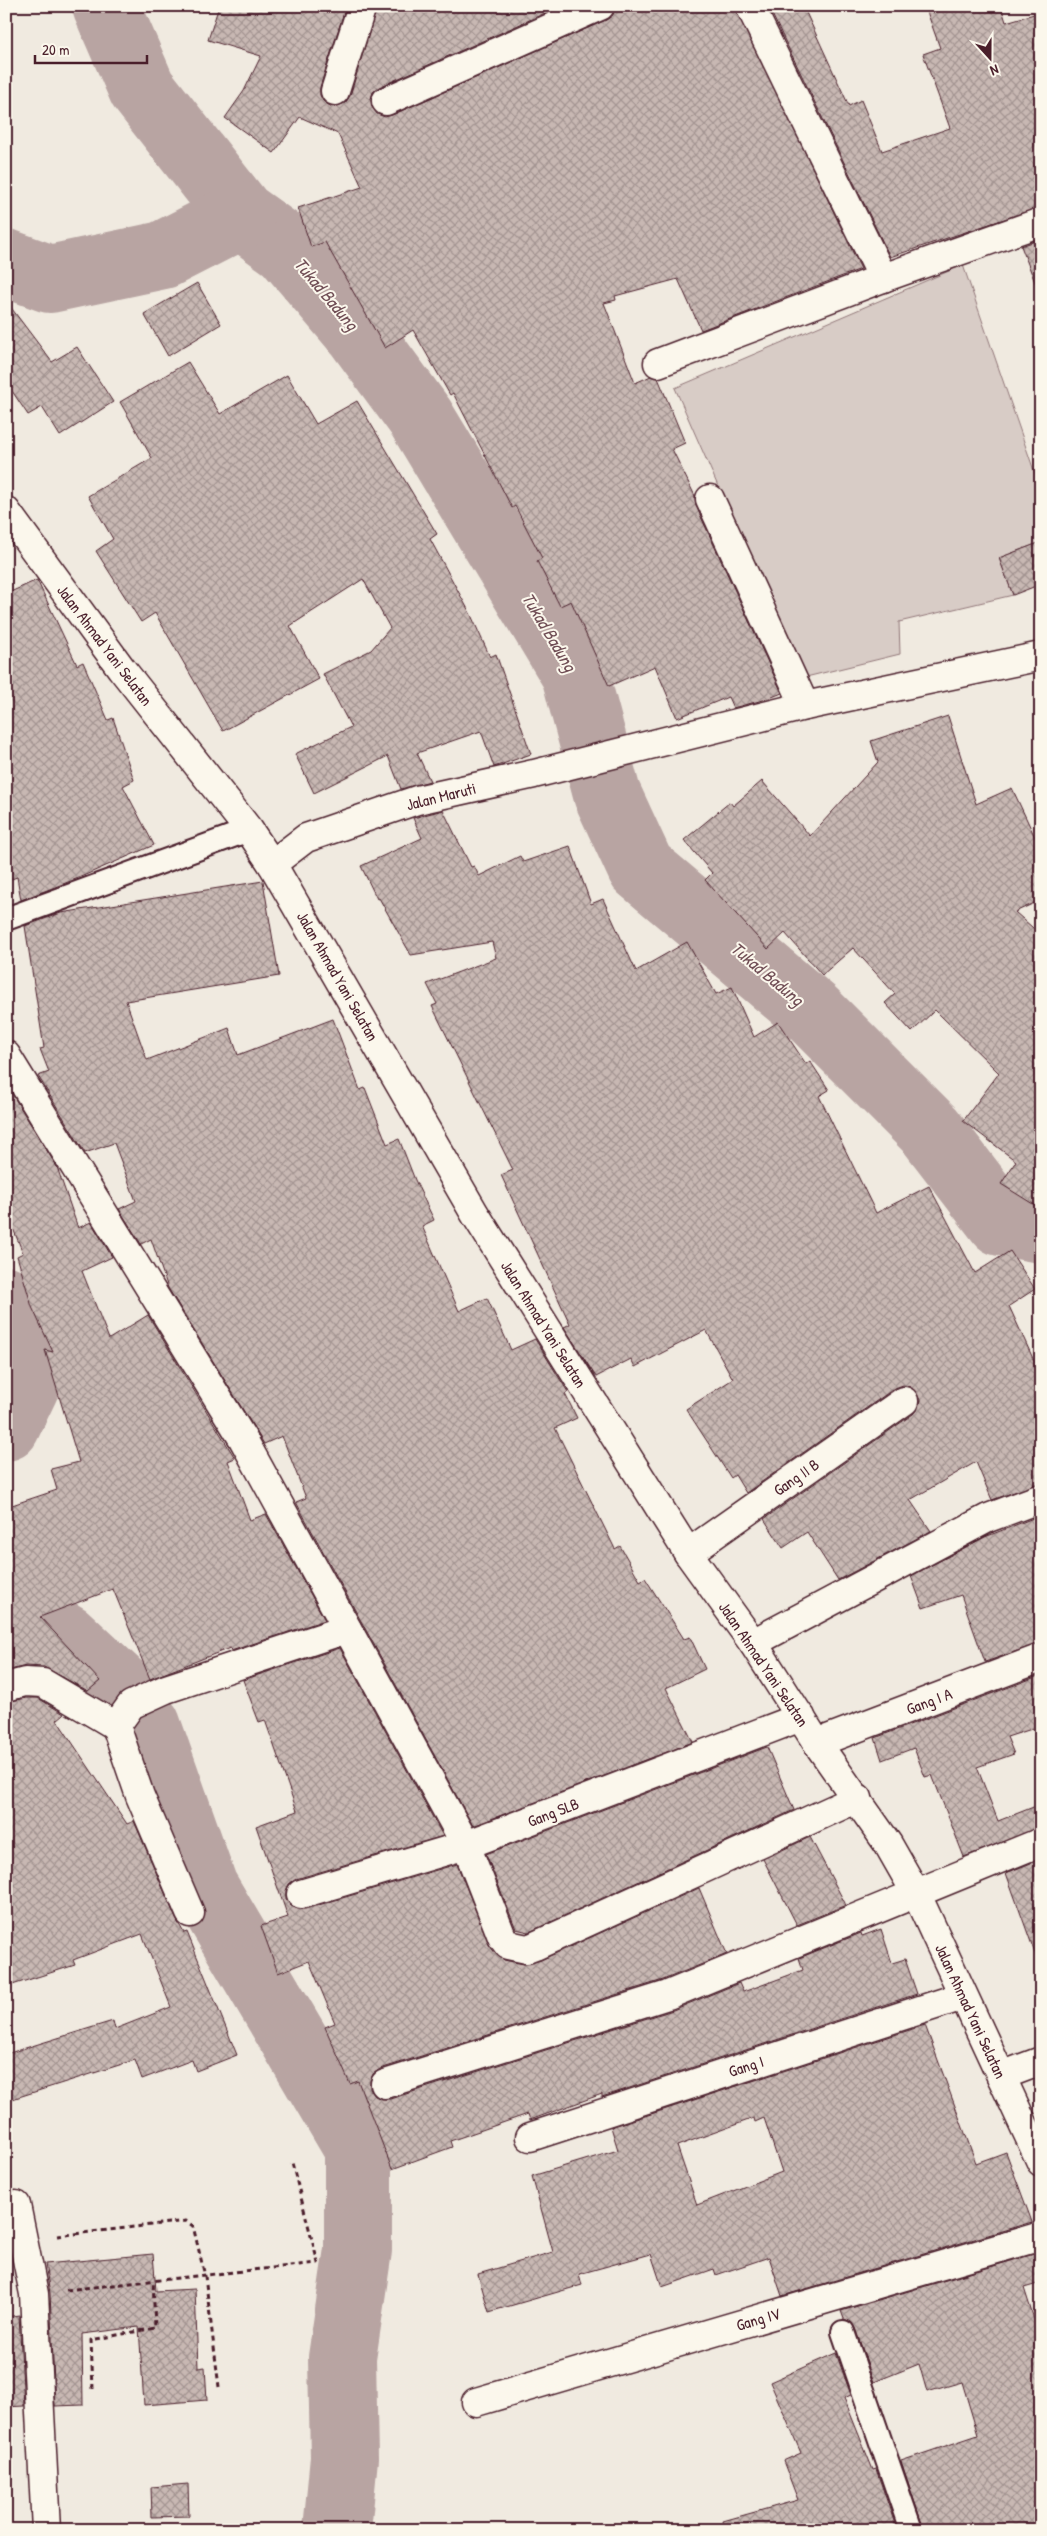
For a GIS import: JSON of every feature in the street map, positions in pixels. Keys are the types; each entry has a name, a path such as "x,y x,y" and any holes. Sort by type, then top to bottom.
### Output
{"street":[{"path":"335,91 362,6"},
{"path":"386,101 600,6"},
{"path":"750,6 883,278"},
{"path":"658,363 883,278 1041,222"},
{"path":"710,499 805,706"},
{"name":"Jalan Ahmad Yani Selatan","path":"6,511 121,668 249,830 272,864 475,1214 688,1553 752,1643 817,1743 858,1798 888,1844 916,1893 1040,2160"},
{"name":"Jalan Maruti","path":"272,864 306,838 417,800 534,774 805,706 1041,656"},
{"path":"6,1055 243,1440 466,1845 502,1937 508,1945 527,1949 858,1798"},
{"name":"Gang II B","path":"688,1553 904,1401"},
{"path":"752,1643 988,1518 1041,1498"},
{"path":"116,1726 131,1705 166,1690 347,1628"},
{"name":"Gang I A","path":"817,1743 1041,1658"},
{"path":"6,1687 25,1682 43,1683 116,1726 140,1796 190,1913"},
{"name":"Gang SLB","path":"301,1894 466,1845 801,1717"},
{"path":"385,2084 668,1995 1041,1842"},
{"name":"Gang I","path":"530,2137 963,1996"},
{"path":"1001,2076 1041,2061"},
{"path":"16,2205 34,2294 46,2530"},
{"name":"Gang IV","path":"476,2402 1041,2236"}],"lane":[{"path":"6,919 249,830"},
{"path":"843,2332 911,2530"}],"path":[{"path":"34,2294 318,2263 292,2163"},
{"path":"24,2240 186,2222 193,2226 205,2276 219,2387"},
{"path":"93,2388 91,2340 155,2328 153,2280"}],"shaded area":[{"path":"963,265 1041,491 1041,542 999,558 1013,595 899,622 900,654 802,678 675,388"}],"building":[{"path":"219,6 346,6 320,87 320,95 323,101 330,106 338,106 345,103 350,96 377,6 561,6 379,87 373,92 371,99 372,107 377,114 385,117 606,20 613,15 615,6 735,6 861,269 701,330 678,279 615,296 616,300 604,303 635,383 651,376 658,378 685,443 672,449 695,496 696,506 782,693 733,708 728,697 677,718 655,666 609,686 571,601 560,606 537,561 542,558 515,506 512,508 453,393 450,395 413,330 385,348 325,242 311,247 298,208 362,187 338,134 300,117 274,153 225,118 244,91 261,56 208,40"},
{"path":"768,6 803,6 849,106 861,100 882,151 950,128 923,54 940,48 925,6 1001,6 1006,22 1041,12 1041,207 890,257"},
{"path":"1041,239 1041,289 1038,290 1021,246"},
{"path":"197,283 221,324 168,356 144,314"},
{"path":"6,301 52,362 77,347 113,402 60,436 42,407 28,415 6,382"},
{"path":"188,362 220,414 287,375 316,424 357,401 437,534 430,539 471,615 490,657 496,654 531,754 494,767 481,731 417,753 430,781 401,789 388,756 314,793 295,754 351,727 323,674 371,650 390,628 363,579 290,626 319,679 223,731 155,613 141,622 96,551 113,539 88,496 152,458 120,402"},
{"path":"1041,542 1041,584 1013,595 999,558"},
{"path":"37,580 77,665 83,662 108,720 113,718 134,780 123,786 154,845 76,879 21,900 17,877 6,881 6,594"},
{"path":"948,716 976,804 1012,788 1041,850 1041,900 1015,912 1041,935 1041,1209 1001,1184 1016,1161 963,1121 999,1073 935,1010 912,1032 885,1003 895,994 853,948 822,975 785,933 768,949 705,880 712,873 684,840 730,802 733,806 762,781 810,836 878,762 871,741"},
{"path":"443,810 471,867 474,866 479,876 520,856 523,862 570,846 591,904 603,899 636,971 687,942 716,994 732,987 754,1037 778,1022 806,1064 810,1061 829,1090 819,1096 876,1213 929,1186 975,1273 1010,1251 1035,1289 1009,1306 1041,1376 1041,1483 992,1500 976,1462 910,1500 931,1531 838,1580 807,1532 783,1548 764,1519 913,1414 918,1408 920,1400 916,1392 910,1387 903,1385 895,1388 746,1493 735,1475 731,1478 686,1409 733,1379 706,1330 635,1367 631,1359 596,1377 564,1327 570,1324 501,1175 513,1170 432,1006 437,1004 427,984 496,958 492,942 411,955 379,898 377,899 361,866 422,838 413,818"},
{"path":"263,881 279,976 126,1001 147,1060 229,1028 238,1055 333,1019 360,1090 365,1088 387,1144 399,1139 415,1180 434,1220 422,1226 459,1311 487,1298 511,1350 535,1339 568,1392 565,1394 577,1418 555,1428 615,1549 620,1546 640,1581 645,1578 684,1639 690,1637 705,1669 666,1688 693,1742 473,1826 296,1502 306,1498 282,1436 264,1444 168,1288 151,1239 141,1244 119,1209 136,1201 114,1143 85,1153 38,1076 49,1072 40,1049 44,1048 25,926 61,913"},
{"path":"9,1089 57,1167 78,1228 91,1222 112,1257 82,1271 109,1339 148,1315 235,1458 228,1461 250,1520 266,1514 325,1620 231,1651 230,1648 150,1679 113,1589 40,1617 100,1681 88,1691 44,1667 26,1666 6,1671 6,1507 57,1490 51,1469 79,1462 45,1350 53,1352 32,1307 17,1256 23,1253 6,1211 6,1090"},
{"path":"1041,1515 1041,1643 985,1662 961,1595 923,1608 911,1576 985,1537"},
{"path":"340,1648 443,1836 296,1879 289,1884 286,1891 286,1899 291,1906 305,1909 457,1864 490,1946 504,1960 524,1964 541,1960 699,1888 727,1954 663,1980 380,2069 373,2074 370,2081 370,2089 375,2096 382,2099 390,2099 673,2010 739,1983 743,1992 803,1970 799,1958 861,1933 862,1936 881,1929 892,1963 905,1959 917,1994 602,2097 602,2094 530,2120 528,2114 450,2141 452,2147 392,2169 358,2081 350,2084 325,2027 335,2023 309,1961 278,1973 261,1926 288,1917 256,1826 297,1811 265,1720 259,1722 243,1680"},
{"path":"1041,1675 1041,1726 1007,1737 1014,1754 977,1767 998,1821 1041,1804 1041,1827 964,1857 932,1775 925,1777 914,1748 882,1760 875,1738"},
{"path":"38,1698 64,1714 57,1720 127,1824 134,1821 176,1919 184,1933 187,1932 237,2055 196,2071 192,2060 142,2079 135,2060 6,2101 6,2054 113,2021 115,2029 171,2007 142,1934 73,1960 75,1965 6,1987 6,1702"},
{"path":"767,1747 794,1810 529,1932 516,1929 486,1854"},
{"path":"810,1837 846,1905 797,1925 763,1859"},
{"path":"1041,1859 1041,1958 1037,1959 1006,1873"},
{"path":"925,2025 976,2163 1006,2152 1032,2222 782,2296 769,2257 716,2275 714,2269 662,2287 651,2254 579,2274 582,2285 489,2312 478,2274 553,2252 532,2176 618,2150 611,2127","holes":["754,2118 755,2122 764,2118 782,2172 697,2205 677,2146"]},
{"path":"1041,2252 1041,2283 1024,2288 1041,2341 1041,2522 1018,2530 924,2530 901,2461 978,2435 962,2382 927,2392 919,2364 874,2382 855,2328 851,2322 844,2319 841,2311"},
{"path":"153,2254 156,2291 195,2289 198,2368 205,2367 207,2400 144,2405 139,2327 82,2334 83,2405 55,2406 50,2293 45,2264"},
{"path":"19,2315 24,2406 6,2407 6,2317"},
{"path":"836,2353 851,2395 844,2398 873,2470 876,2469 897,2530 725,2530 723,2521 798,2500 783,2461 801,2453 770,2382"},
{"path":"188,2484 189,2516 152,2517 151,2487"}],"waterway":[{"name":"Tukad Badung","path":"106,6 142,89 241,215 287,248 358,332 421,418 575,674 607,794 641,868 813,1013 931,1131 1001,1222 1041,1229"},
{"path":"6,263 50,279 163,255 241,215"},
{"path":"6,1300 34,1334 26,1385 6,1427"},
{"path":"6,1596 22,1611 66,1637 125,1692"},
{"path":"147,1725 204,1887 358,2148 358,2250 342,2358 344,2458 337,2530"}]}
